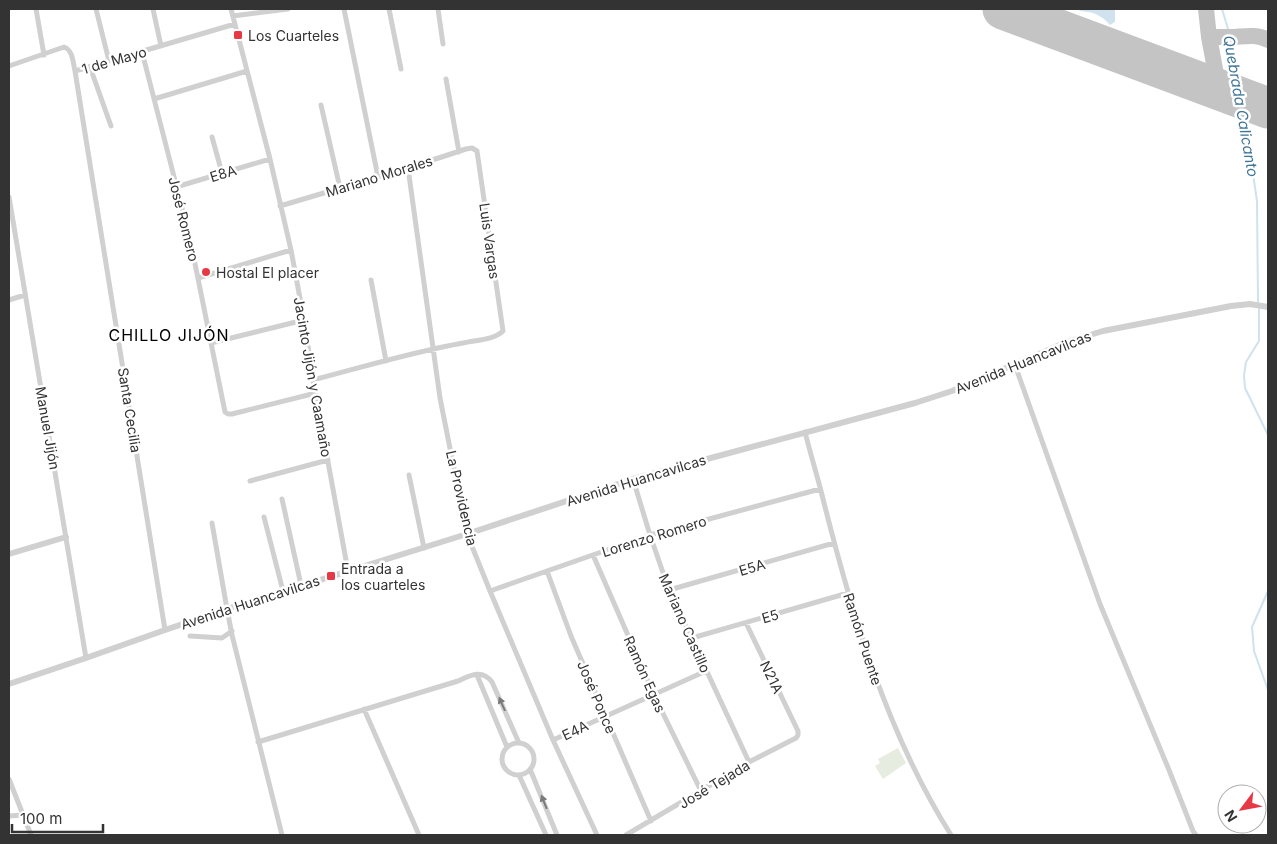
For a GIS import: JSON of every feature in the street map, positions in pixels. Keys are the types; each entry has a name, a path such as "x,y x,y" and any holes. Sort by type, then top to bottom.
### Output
{"street":[{"path":"36,9 44,54"},
{"path":"96,9 109,61"},
{"path":"153,9 161,46"},
{"name":"Jacinto Jijón y Caamaño","path":"231,9 270,159 291,250 348,571"},
{"path":"233,16 288,9"},
{"path":"344,9 378,177"},
{"path":"389,9 401,69"},
{"path":"438,9 443,44"},
{"name":"1 de Mayo","path":"9,66 64,47 70,51 75,71 235,24"},
{"name":"José Romero","path":"142,52 190,239 226,412 228,414 316,393"},
{"path":"90,67 111,126"},
{"name":"Santa Cecilia","path":"75,71 165,630"},
{"path":"154,99 248,71"},
{"path":"446,79 459,152"},
{"path":"321,105 340,188"},
{"path":"212,137 222,173"},
{"name":"Mariano Morales","path":"280,206 472,148 476,151"},
{"name":"Luis Vargas","path":"434,348 496,336 502,331 476,151"},
{"name":"E8A","path":"176,187 270,159"},
{"name":"La Providencia","path":"408,168 440,398 467,534 553,740 597,835"},
{"name":"Manuel Jijón","path":"9,199 86,658"},
{"path":"198,278 291,250"},
{"path":"371,280 386,361"},
{"path":"9,300 25,295"},
{"name":"Avenida Huancavilcas","path":"9,684 227,609 424,548 633,478 915,403 952,391 1067,342 1103,331 1231,306 1250,304 1268,307"},
{"path":"211,343 304,320"},
{"path":"313,380 434,348"},
{"path":"1015,365 1100,604 1196,835"},
{"name":"Ramón Puente","path":"805,432 834,543 867,656 889,714 912,765 935,810 951,835"},
{"path":"250,481 328,460"},
{"path":"410,475 424,548"},
{"name":"Mariano Castillo","path":"633,478 650,535 670,590 749,762"},
{"name":"Lorenzo Romero","path":"490,591 650,535 820,489"},
{"path":"282,499 302,586"},
{"path":"264,517 283,591"},
{"path":"212,522 227,609 282,835"},
{"path":"9,554 66,537"},
{"name":"E5A","path":"670,590 834,543"},
{"name":"Ramón Egas","path":"593,555 654,694 701,792"},
{"name":"José Ponce","path":"547,571 571,636 651,821"},
{"name":"E5","path":"692,638 848,593"},
{"name":"N21A","path":"746,623 798,731"},
{"path":"190,636 222,638 232,631"},
{"name":"E4A","path":"553,740 706,671"},
{"path":"258,742 470,676 483,674 488,676 492,682 519,743"},
{"path":"477,675 507,747"},
{"path":"364,709 419,835"},
{"name":"José Tejada","path":"626,835 749,762 796,738 798,731"},
{"path":"519,743 524,744 533,752 534,758 530,769 525,774 519,775 507,771 503,766 502,759 507,747 519,743"},
{"path":"530,769 557,835"},
{"path":"519,775 546,835"},
{"path":"9,779 32,835"},
{"path":"9,816 24,814"}],"shaded area":[{"path":"898,748 906,763 883,779 875,766 880,763 878,759"}],"water":[{"path":"1076,9 1115,9 1115,22 1110,25 1098,15"}],"waterway":[{"name":"Quebrada Calicanto","path":"1222,9 1235,52 1257,201 1258,302"},
{"name":"Quebrada Calicanto","path":"1259,307 1259,341 1246,362 1244,375 1245,388 1268,435"},
{"name":"Quebrada Calicanto","path":"1268,591 1252,627 1254,651 1268,690"}],"taxiway":[{"path":"1032,9 1033,20"},
{"path":"1206,9 1219,90"},
{"path":"1209,37 1252,36 1268,40"}],"runway":[{"path":"1003,9 1268,108"}],"place":[{"name":"Los Cuarteles","path":"238,35"},
{"name":"Hostal El placer","path":"206,272"},
{"name":"Entrada a los cuarteles","path":"331,576"}],"district":[{"name":"CHILLO JIJÓN","path":"169,335"}]}
